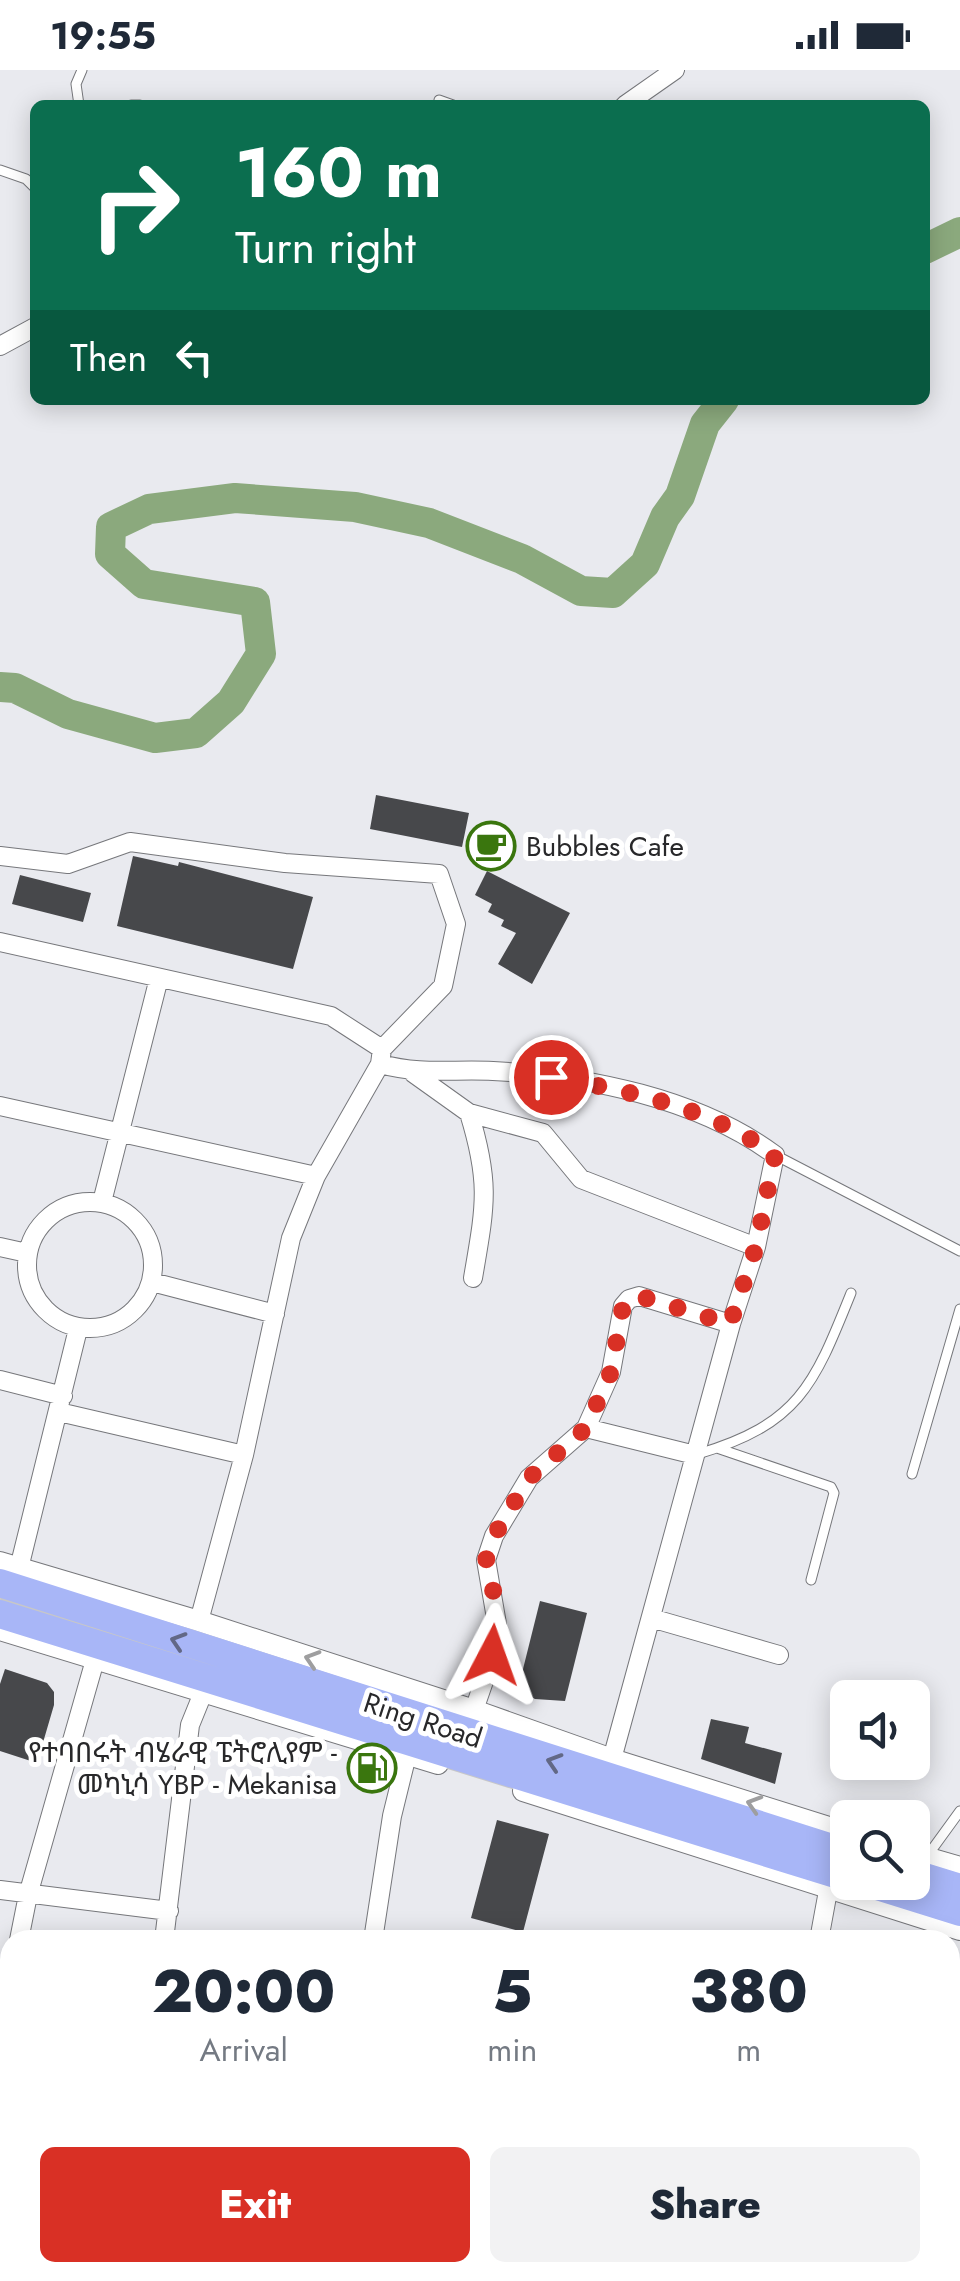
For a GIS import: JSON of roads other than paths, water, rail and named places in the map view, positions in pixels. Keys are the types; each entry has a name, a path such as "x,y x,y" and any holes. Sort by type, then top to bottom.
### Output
{"highway":[{"name":"Ring Road","path":"6,1571 830,1847"},
{"name":"Ring Road","path":"0,1614 830,1881"},
{"path":"930,1869 960,1888"},
{"path":"922,1900 960,1912"}],"street":[{"path":"632,100 675,70"},
{"path":"0,346 30,330"},
{"path":"0,856 68,864 130,842 286,863 439,874 456,924 443,986 381,1057 316,1176 291,1238 244,1455 216,1570 199,1621"},
{"path":"0,942 332,1016 381,1057 414,1073 469,1113 544,1133 581,1179 756,1247"},
{"path":"102,1202 159,978"},
{"path":"414,1073 529,1074 633,1093 714,1120 775,1155 756,1247 730,1324 612,1759"},
{"path":"0,1106 316,1176"},
{"path":"469,1113 486,1171 485,1206 472,1278"},
{"path":"82,1202 102,1202 122,1209 138,1223 152,1250 152,1282 144,1300 130,1314 114,1324 78,1329 57,1320 42,1307 32,1290 26,1253 47,1218 82,1202"},
{"path":"0,1247 26,1253"},
{"path":"152,1282 275,1314"},
{"path":"474,1710 492,1655 497,1624 486,1560 494,1536 529,1478 586,1428 611,1372 623,1306 639,1296 730,1324"},
{"path":"78,1329 61,1404 6,1571 199,1621 830,1827"},
{"path":"0,1380 61,1404 244,1455"},
{"path":"586,1428 695,1455"},
{"path":"651,1618 779,1655"},
{"path":"0,1630 830,1882"},
{"path":"21,1930 95,1660"},
{"path":"165,1930 190,1725 202,1693"},
{"path":"374,1930 392,1816 407,1755"},
{"path":"930,1863 960,1867"},
{"path":"0,1890 168,1911"},
{"path":"822,1930 832,1900"},
{"path":"880,1900 960,1930"}],"lane":[{"path":"78,100 76,84 82,70"},
{"path":"0,170 30,183"},
{"path":"775,1155 960,1251"},
{"path":"695,1455 786,1415 806,1392 824,1361 851,1293"},
{"path":"912,1474 960,1309"},
{"path":"717,1448 832,1487 834,1493 811,1580"},
{"path":"930,1846 960,1811"}],"waterway":[{"path":"930,247 960,232"},
{"path":"0,687 15,688 68,714 155,738 196,733 231,702 261,654 255,602 144,584 110,554 111,527 149,509 235,498 355,507 429,523 522,559 581,591 613,593 645,564 665,517 680,496 705,424 720,405"}],"place":[{"name":"Bubbles Cafe","path":"491,846"},
{"name":"የተባበሩት ብሄራዊ ፔትሮሊየም - መካኒሳ YBP - Mekanisa","path":"372,1768"}]}
